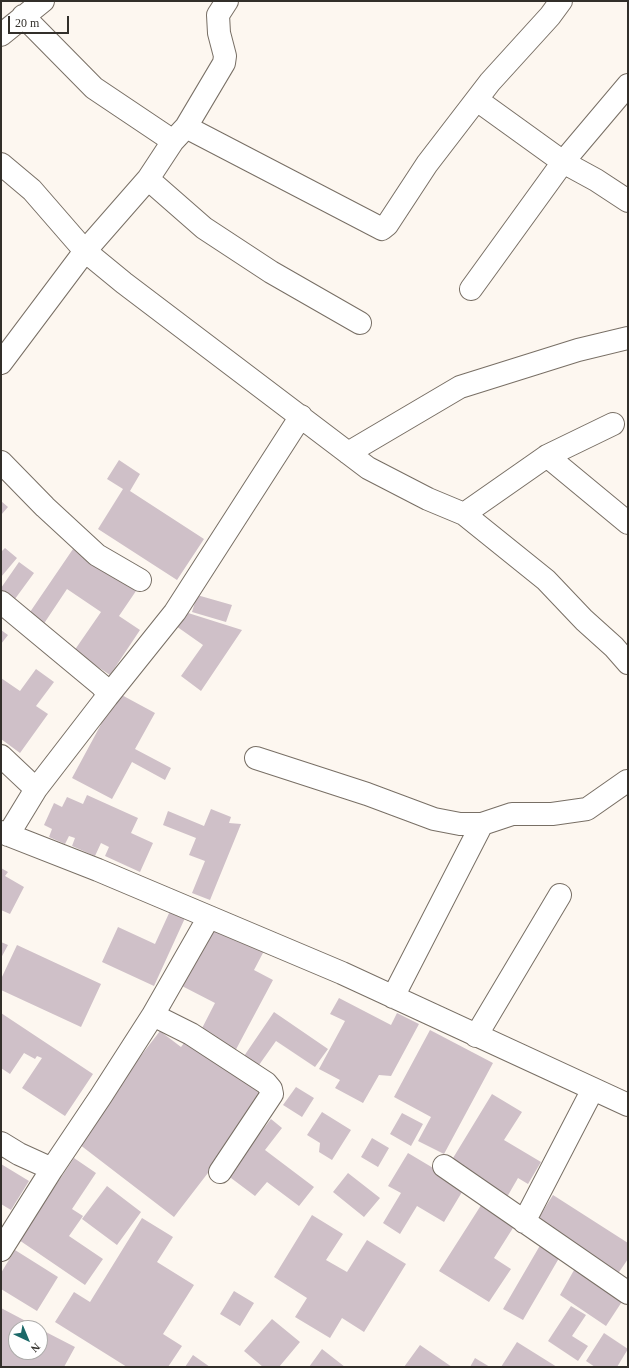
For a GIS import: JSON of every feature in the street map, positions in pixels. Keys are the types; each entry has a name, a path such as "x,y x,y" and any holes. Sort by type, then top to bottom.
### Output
{"street":[{"path":"1,35 43,1"},
{"path":"1,364 84,251 148,179 179,134 224,63 225,56 219,33 218,15 227,1"},
{"path":"23,16 94,88 179,134 382,229 387,225 427,164 490,82 550,16 561,1"},
{"path":"472,288 563,162 628,85"},
{"path":"477,100 563,162 596,180 628,201"},
{"path":"1,164 32,190 84,251 214,352 301,416 368,468 428,499 464,514 546,580 584,620 614,647 628,663"},
{"path":"148,179 204,228 271,272 360,323"},
{"path":"348,453 460,387 578,350 628,338"},
{"path":"301,416 175,612 107,697 4,833 98,870 342,973 628,1105"},
{"path":"464,514 547,456 614,424"},
{"path":"547,456 628,523"},
{"path":"1,462 45,507 97,555 140,580"},
{"path":"1,602 101,685 106,691 107,697"},
{"path":"1,756 36,789"},
{"path":"256,758 367,794 434,819 460,824 482,824 512,814 552,814 587,809 628,780"},
{"path":"393,997 482,824"},
{"path":"476,1036 560,895"},
{"path":"1,1250 153,1015 209,917"},
{"path":"153,1015 191,1034 266,1083 272,1089 272,1094 220,1172"},
{"path":"524,1222 593,1089"},
{"path":"1,1143 52,1169"},
{"path":"444,1166 628,1293"}],"building":[{"path":"119,460 140,474 130,491 204,539 177,580 98,529 123,489 107,479"},
{"path":"1,501 8,507 1,515"},
{"path":"5,548 17,558 1,577 1,552"},
{"path":"73,549 136,591 119,616 140,630 110,675 74,651 101,612 67,589 43,625 28,615"},
{"path":"19,562 34,573 12,603 1,595 1,588"},
{"path":"197,595 232,605 226,622 192,612"},
{"path":"185,612 242,630 201,691 181,676 203,645 176,626"},
{"path":"1,630 8,635 1,644"},
{"path":"36,669 54,682 36,706 48,714 20,753 1,739 1,678 20,691"},
{"path":"118,693 155,713 135,749 171,768 165,780 132,762 112,799 72,778"},
{"path":"87,795 138,818 131,833 153,843 140,872 105,856 109,847 101,843 95,856 72,846 75,838 69,836 65,844 49,837 52,829 44,825 54,803 62,807 67,797 83,804"},
{"path":"211,809 231,817 229,823 241,824 210,900 192,893 205,861 189,855 196,838 163,825 168,811 204,826"},
{"path":"1,868 8,872 5,876 24,887 10,914 1,910"},
{"path":"170,911 185,918 154,986 102,962 118,927 155,944"},
{"path":"215,924 264,951 254,970 273,980 233,1055 198,1036 215,1003 182,986"},
{"path":"1,942 8,945 1,958"},
{"path":"17,945 101,984 81,1027 1,990 1,979"},
{"path":"339,998 391,1025 397,1013 419,1024 391,1076 379,1075 363,1103 335,1088 340,1080 319,1069 345,1021 330,1014"},
{"path":"274,1012 328,1049 315,1067 276,1041 254,1072 240,1062"},
{"path":"1,1013 93,1074 65,1116 22,1088 42,1058 37,1056 35,1059 24,1053 10,1074 1,1068"},
{"path":"430,1030 493,1063 444,1154 418,1141 431,1117 394,1097"},
{"path":"160,1031 181,1047 190,1035 268,1095 174,1217 75,1141"},
{"path":"296,1087 314,1098 302,1117 283,1105"},
{"path":"492,1094 522,1112 504,1140 541,1162 528,1184 518,1178 507,1197 450,1163"},
{"path":"322,1112 351,1130 332,1160 319,1152 320,1143 307,1135"},
{"path":"402,1113 423,1124 411,1146 390,1134"},
{"path":"271,1119 282,1128 265,1150 314,1187 299,1206 267,1182 255,1196 227,1175"},
{"path":"372,1138 389,1148 378,1167 361,1157"},
{"path":"408,1153 465,1187 444,1222 417,1206 400,1234 383,1223 401,1193 388,1186"},
{"path":"74,1158 96,1173 72,1209 83,1216 69,1236 103,1259 85,1285 19,1240"},
{"path":"1,1164 29,1181 11,1210 1,1204"},
{"path":"348,1173 380,1198 364,1217 333,1192"},
{"path":"107,1186 141,1212 117,1245 82,1219"},
{"path":"553,1195 628,1243 628,1259 617,1275 536,1222"},
{"path":"485,1199 518,1220 494,1258 511,1269 489,1302 439,1271"},
{"path":"312,1215 343,1234 326,1260 347,1272 367,1240 406,1264 364,1332 342,1318 330,1338 295,1317 307,1298 274,1277"},
{"path":"142,1218 173,1237 157,1262 194,1285 163,1334 182,1346 168,1367 127,1367 55,1322 74,1292 90,1302"},
{"path":"542,1242 562,1253 523,1320 503,1309"},
{"path":"15,1250 58,1277 37,1311 1,1289 1,1273"},
{"path":"578,1263 627,1294 606,1326 560,1295"},
{"path":"234,1291 254,1303 240,1326 220,1314"},
{"path":"571,1306 586,1315 572,1336 588,1346 578,1361 548,1341"},
{"path":"1,1308 24,1320 8,1320 8,1360 48,1360 48,1333 75,1347 64,1367 1,1367"},
{"path":"272,1319 300,1342 279,1367 263,1367 244,1351"},
{"path":"604,1333 628,1349 617,1367 595,1367 586,1361"},
{"path":"517,1342 557,1367 501,1367"},
{"path":"420,1345 452,1367 404,1367"},
{"path":"322,1349 345,1367 309,1367"},
{"path":"193,1355 210,1367 185,1367"},
{"path":"475,1358 490,1367 470,1367"}]}
